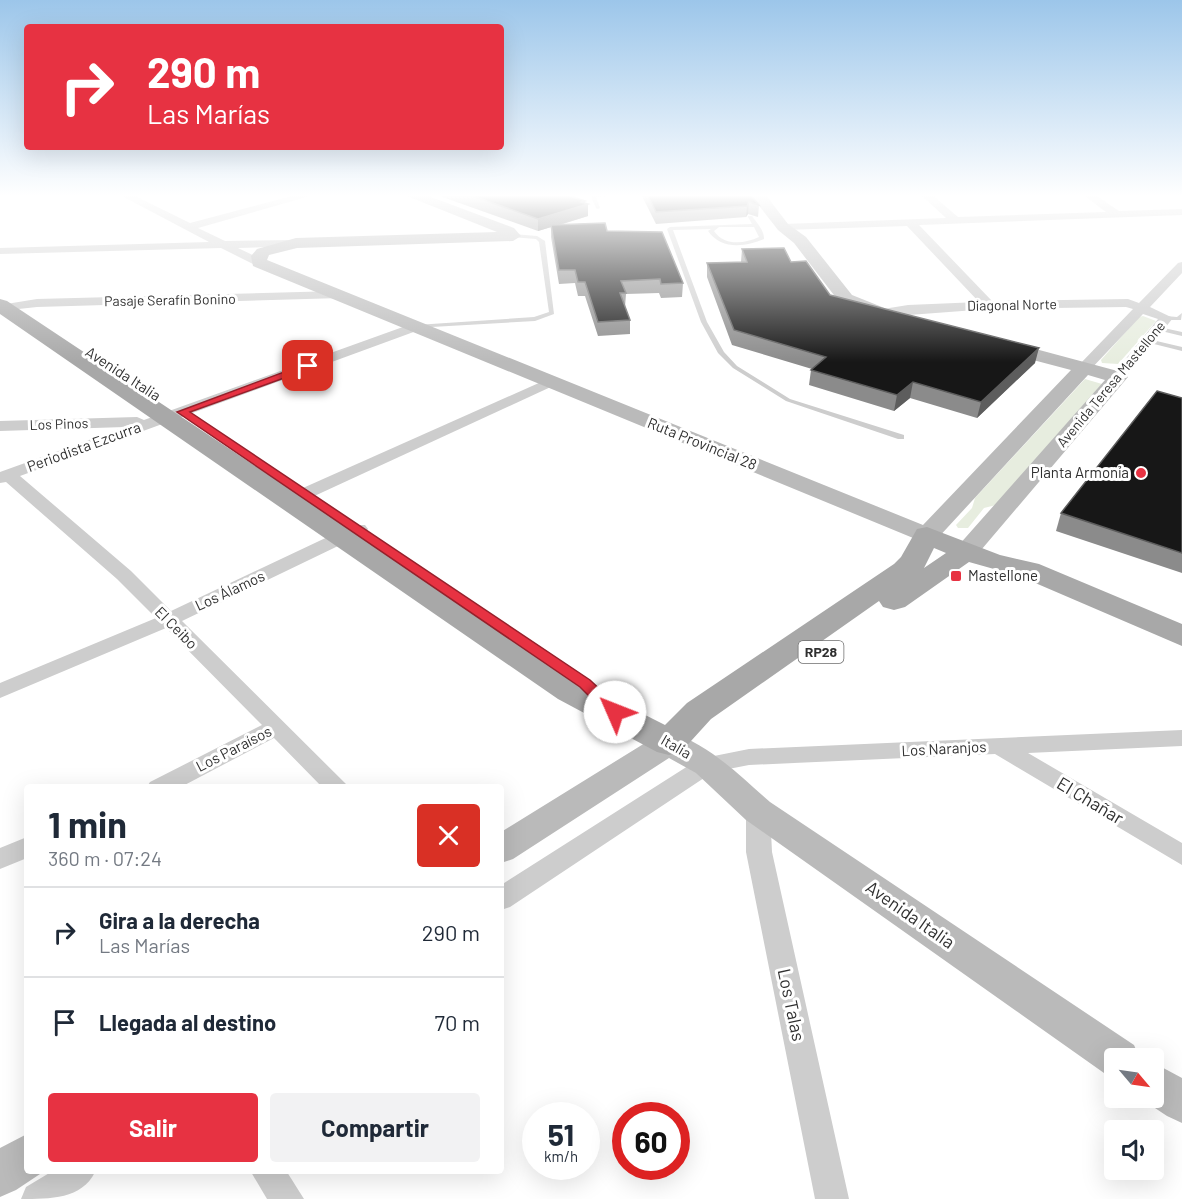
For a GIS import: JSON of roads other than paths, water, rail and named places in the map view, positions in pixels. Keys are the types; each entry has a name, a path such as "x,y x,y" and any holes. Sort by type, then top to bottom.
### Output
{"main road":[{"name":"Avenida Italia","path":"5,302 168,417 352,533 570,691 615,712"},
{"name":"Ruta Provincial 28","path":"927,535 979,556"},
{"name":"RP28","path":"669,743 699,711 904,570 918,555 927,535"},
{"name":"RP28","path":"669,743 718,723 979,556"},
{"path":"979,556 1029,570 1182,636"},
{"path":"979,556 1020,580 1182,652"},
{"name":"Italia","path":"615,712 669,743"}],"street":[{"path":"0,251 40,250"},
{"path":"236,250 259,263 259,256 271,250"},
{"path":"808,250 846,299 882,313 927,325"},
{"path":"937,250 989,305"},
{"name":"Ruta Provincial 28","path":"259,263 927,535"},
{"name":"Avenida Teresa Mastellone","path":"927,535 1182,266"},
{"name":"Pasaje Serafín Bonino","path":"5,302 337,296"},
{"name":"Diagonal Norte","path":"882,313 908,309 989,305 1121,303 1143,307"},
{"name":"Avenida Teresa Mastellone","path":"979,556 1118,377 1163,323 1143,307"},
{"name":"Periodista Ezcurra","path":"4,477 414,327"},
{"path":"983,341 1118,377"},
{"path":"298,497 550,382"},
{"name":"Los Pinos","path":"0,426 168,417"},
{"name":"El Ceibo","path":"4,477 124,575 334,784"},
{"name":"Los Álamos","path":"0,691 168,620 352,533"},
{"name":"Los Paraísos","path":"166,784 277,727"},
{"name":"Los Naranjos","path":"707,765 749,757 1182,738"},
{"path":"504,847 669,743"},
{"name":"Italia","path":"669,743 707,765"},
{"name":"El Chañar","path":"999,746 1182,855"},
{"path":"504,897 707,765"},
{"name":"Avenida Italia","path":"707,765 758,811 1104,1049"},
{"name":"Los Talas","path":"758,811 759,852 832,1199"},
{"path":"0,859 24,848"},
{"path":"1164,1090 1182,1102"},
{"path":"0,1174 24,1158"},
{"path":"38,1199 76,1174"},
{"path":"268,1174 287,1199"}],"lane":[{"path":"414,327 433,324 536,320 552,313 543,250"},
{"path":"678,250 704,322 721,353 745,374 788,400 902,437"},
{"path":"1163,323 1179,319 1182,315"},
{"path":"1163,323 1182,334"},
{"path":"1148,341 1182,349"}],"place":[{"name":"Planta Armonía","path":"1141,473"},
{"name":"Mastellone","path":"956,576"}]}
